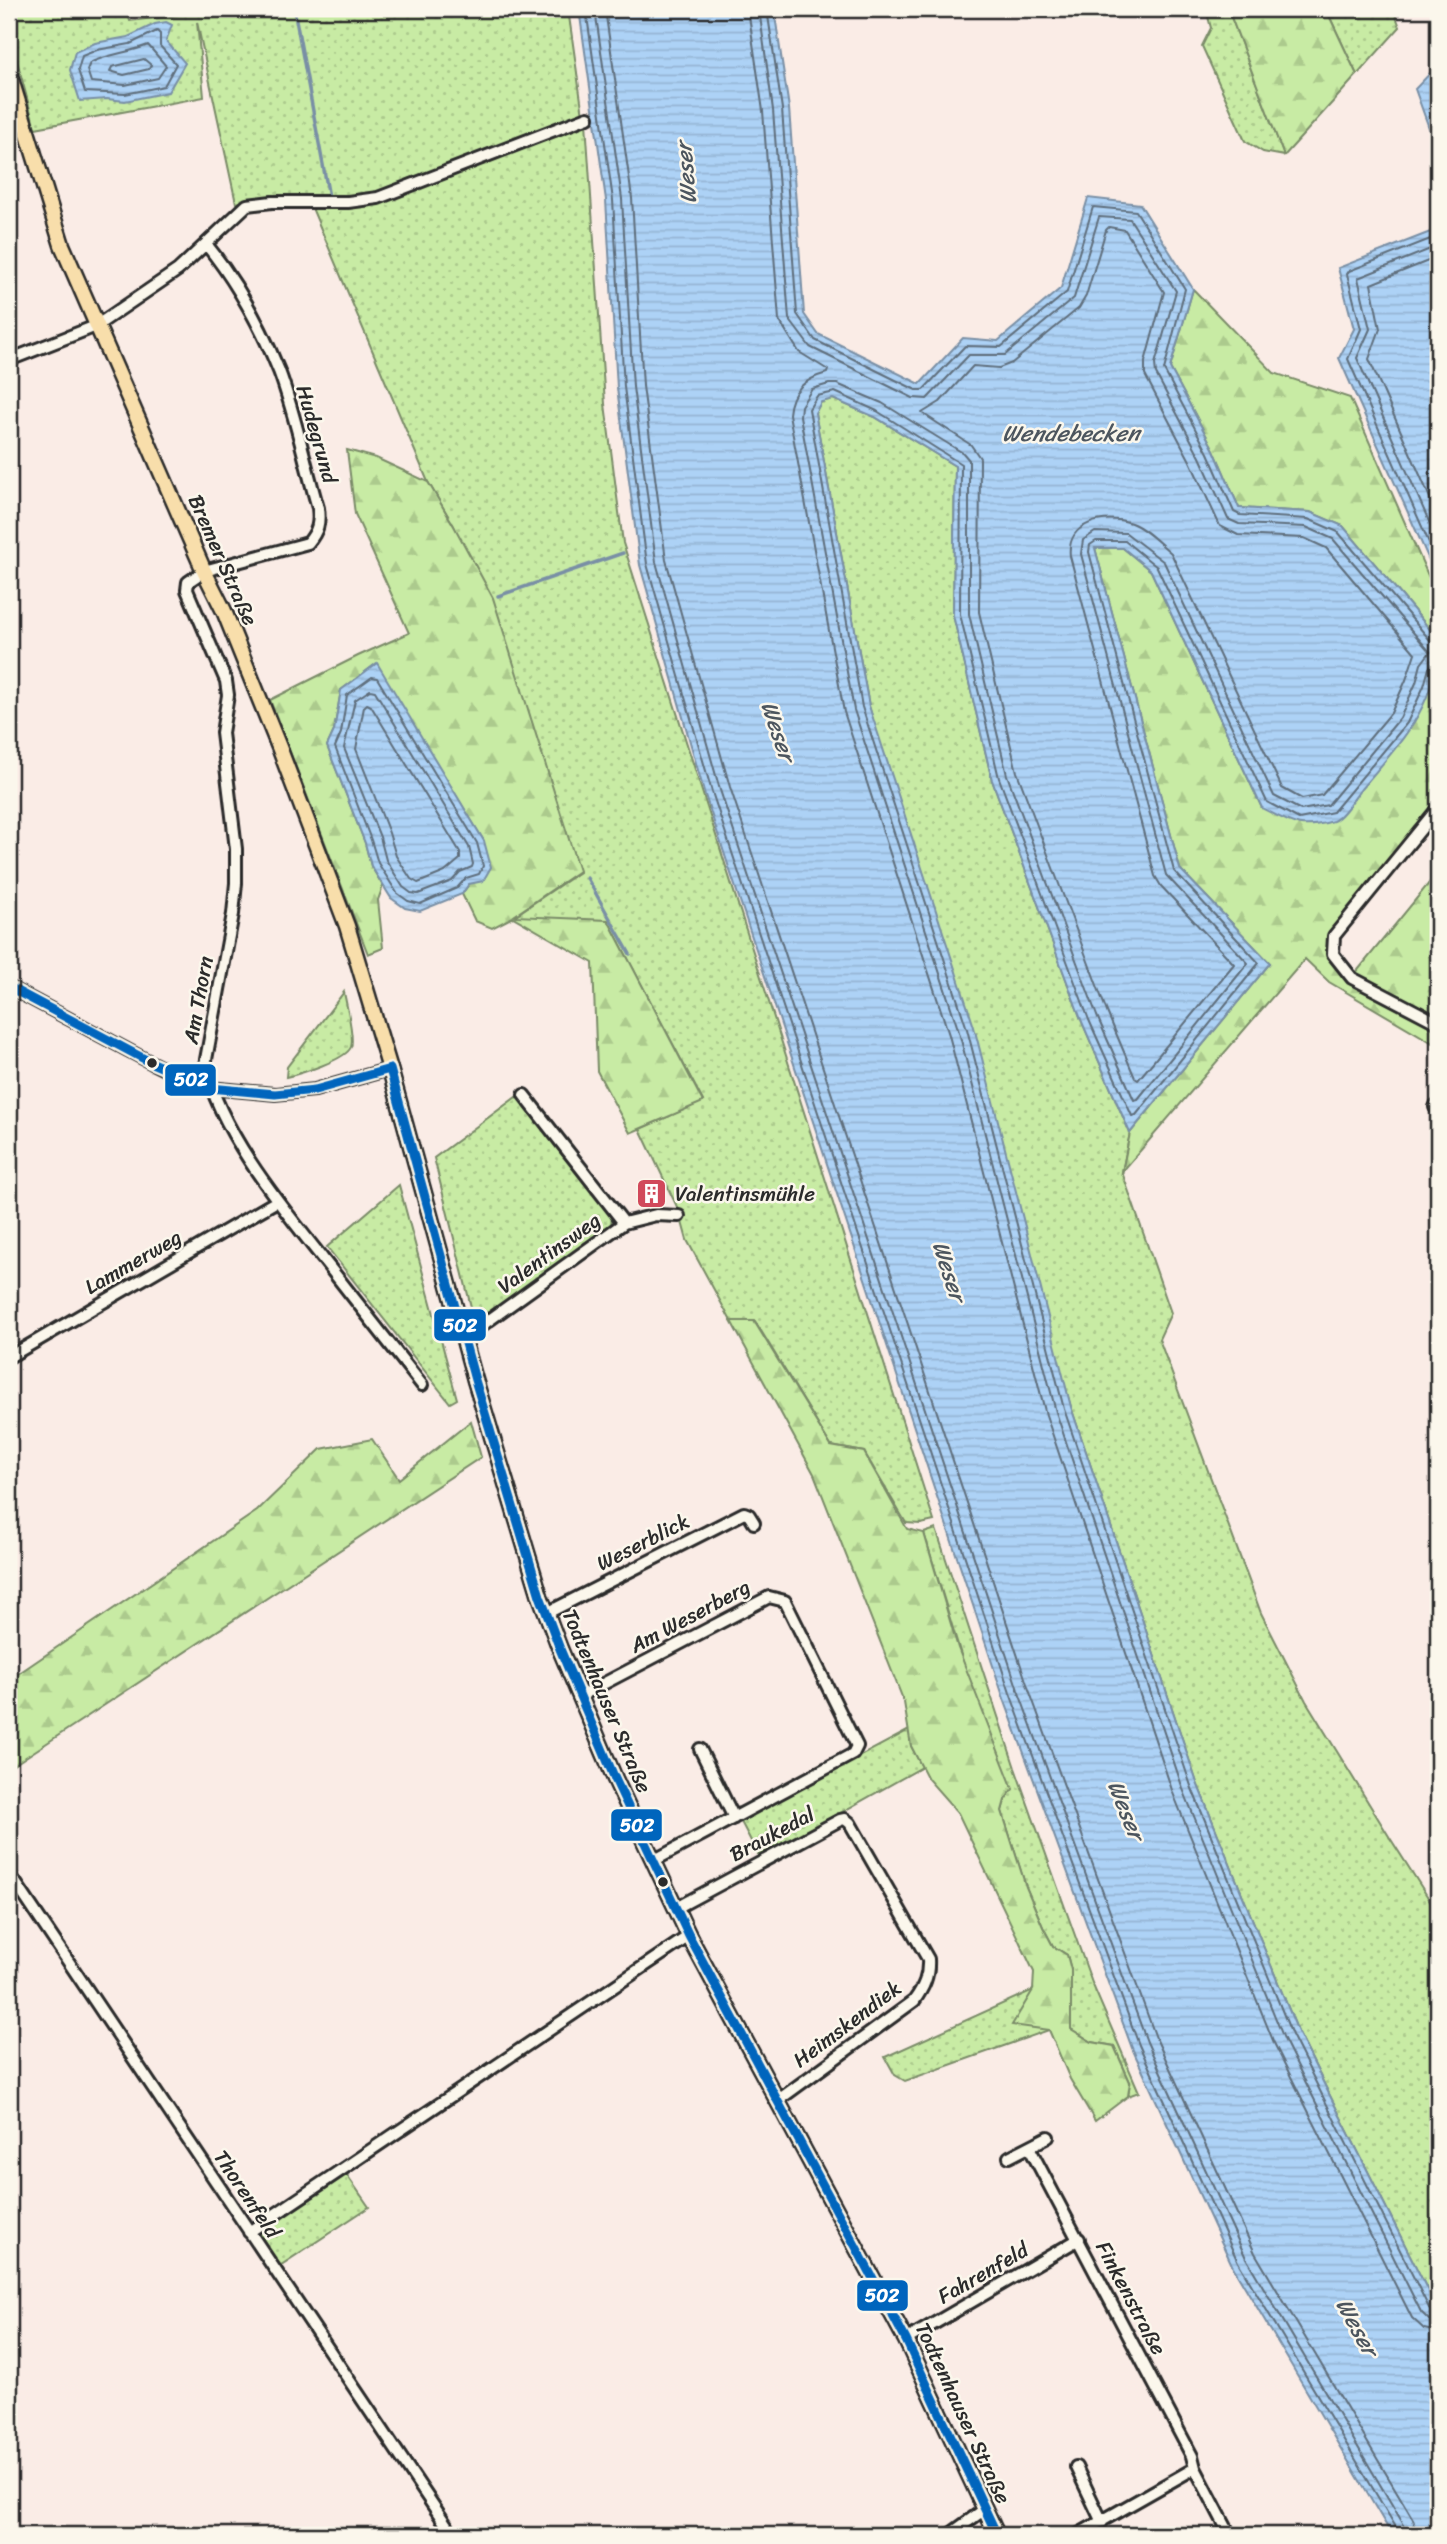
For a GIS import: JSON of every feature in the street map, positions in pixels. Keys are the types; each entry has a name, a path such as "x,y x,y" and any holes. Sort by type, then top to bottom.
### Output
{"main road":[{"name":"Bremer Straße","path":"9,73 62,245 223,611 279,747 351,940 390,1069"},
{"name":"Todtenhauser Straße","path":"390,1069 463,1339 547,1613 580,1696 615,1779 689,1936 906,2340 997,2535"}],"street":[{"path":"9,360 96,326 178,270 247,205 272,202 321,204 378,198 587,117"},
{"name":"Hudegrund","path":"204,571 307,543 320,523 279,373 241,296 206,244"},
{"name":"Am Thorn","path":"204,571 188,582 187,590 226,681 228,695 222,733 236,860 233,915 205,1065 210,1088 225,1119 277,1201 422,1385"},
{"path":"1438,808 1334,936 1333,954 1352,978 1438,1023"},
{"path":"9,988 163,1069 210,1088 275,1094 315,1090 390,1069"},
{"name":"Valentinsweg","path":"524,1095 624,1223"},
{"path":"1438,1105 1435,1107 1438,1111"},
{"name":"Lammerweg","path":"9,1357 277,1201"},
{"name":"Valentinsweg","path":"463,1339 624,1223 656,1215 679,1216"},
{"name":"Weserblick","path":"547,1613 744,1513 749,1515 754,1523"},
{"name":"Am Weserberg","path":"580,1696 769,1597 785,1601 857,1750 734,1818"},
{"path":"653,1861 734,1818 700,1749"},
{"name":"Braukedal","path":"676,1908 840,1819 850,1823 891,1895"},
{"name":"Thorenfeld","path":"9,1873 453,2535"},
{"name":"Heimskendiek","path":"777,2101 914,2001 924,1987 929,1971 928,1959 891,1895"},
{"path":"249,2232 689,1936"},
{"path":"1009,2157 1048,2137"},
{"name":"Finkenstraße","path":"1029,2147 1192,2456 1195,2468 1230,2535"},
{"name":"Fahrenfeld","path":"906,2340 1079,2239"},
{"path":"1076,2467 1102,2522"},
{"path":"1077,2535 1195,2468"},
{"path":"949,2535 985,2509"}],"green space":[{"path":"9,9 127,9 130,21 195,13 195,9 568,9 583,115 385,192 354,198 258,198 236,203 197,22 204,97 35,128 9,31"},
{"path":"1206,9 1228,9 1284,156 1263,152 1245,141 1202,46 1211,28"},
{"path":"1228,9 1326,9 1357,75 1284,156"},
{"path":"1326,9 1393,9 1400,27 1357,75"},
{"path":"586,122 605,404 623,543 934,1521 906,1523 864,1452 831,1446 755,1321 731,1321 687,1240 679,1211 640,1129 703,1101 608,921 513,917 579,872 454,526 428,482 312,208 346,208 385,198"},
{"path":"1193,289 1274,373 1350,398 1438,598 1438,639 1343,526 1310,512 1239,508 1214,450 1170,368"},
{"path":"833,399 875,417 955,466 953,615 992,780 1082,1022 1130,1133 1122,1172 1171,1313 1159,1339 1261,1613 1306,1701 1438,1913 1438,2311 1298,2032 1197,1783 1071,1407 869,706 815,413 821,402"},
{"path":"347,450 376,458 428,482 493,598 579,871 514,916 608,920 703,1102 630,1133 597,1071 593,963 513,917 492,928 475,921 462,894 469,884 484,841 376,664 341,690 334,731 327,746 365,843 371,866 383,886 378,900 383,948 368,954 270,700 409,633 355,514"},
{"path":"1095,548 1123,548 1151,571 1262,808 1431,688 1438,655 1438,801 1329,934 1331,955 1338,970 1349,980 1438,1026 1438,1046 1329,982 1305,959 1122,1172 1130,1133 1270,963 1180,869"},
{"path":"1438,872 1438,1020 1354,975"},
{"path":"344,992 351,1028 351,1047 341,1057 286,1077 287,1067"},
{"path":"520,1094 612,1213 611,1227 475,1323 434,1158"},
{"path":"399,1185 457,1399 450,1403 327,1247"},
{"path":"731,1321 754,1321 831,1446 864,1452 907,1529 924,1533 958,1648 1013,1789 1005,1800 1002,1811 1026,1887 1053,1946 1067,1955 1071,1970 1071,2029 1092,2042 1114,2046 1130,2082 1128,2096 1095,2121 1070,2079 1049,2030 1012,2025 1033,1990 1034,1972 958,1813 928,1779 911,1746 904,1702 814,1474"},
{"path":"471,1421 481,1457 9,1768 9,1680 257,1511 321,1449 372,1439 399,1479"},
{"path":"936,1529 1015,1768 1092,1983 1139,2092 1128,2096 1130,2082 1114,2046 1092,2042 1071,2029 1071,1970 1067,1955 1053,1946 1043,1927 1026,1887 1002,1811 1005,1800 924,1533"},
{"path":"909,1730 911,1746 922,1767 760,1858 740,1820"},
{"path":"1033,1990 1049,2030 905,2081 895,2075 885,2057"},
{"path":"345,2172 369,2207 278,2267 255,2232"}],"water":[{"path":"579,9 774,9 789,108 804,314 818,334 920,384 963,338 998,341 1061,288 1088,198 1140,204 1193,289 1170,368 1214,450 1239,508 1310,512 1343,526 1438,639 1432,684 1414,721 1390,755 1337,819 1321,824 1296,824 1262,808 1151,571 1123,548 1095,548 1180,869 1270,963 1130,1133 1082,1022 992,780 953,615 955,466 875,417 833,399 821,402 815,413 869,706 974,1027 1071,1407 1197,1783 1298,2032 1438,2311 1438,2535 1392,2535 1232,2265 1132,2048 1003,1696 705,795 640,565 617,388 606,200"},
{"path":"166,22 172,25 166,41 185,63 168,92 125,101 80,101 70,70 75,52 95,43 128,37 155,24"},
{"path":"1438,65 1438,153 1415,89"},
{"path":"1438,229 1438,580 1339,358 1354,329 1338,268"},
{"path":"377,663 484,841 491,867 483,881 469,884 462,894 420,911 405,908 391,898 371,866 365,843 327,746 334,731 341,690"}],"waterway":[{"path":"294,9 329,197"},
{"path":"498,596 623,553"},
{"path":"587,878 630,954"}],"transit line":[{"name":"502","path":"9,987 152,1063 210,1088 275,1094 315,1090 390,1069"},
{"name":"502","path":"390,1069 475,1380 540,1596 560,1649 615,1779 689,1936 906,2340 997,2535"}],"place":[{"name":"Valentinsmühle","path":"652,1194"}],"water label":[{"name":"Weser","path":"686,173"},
{"name":"Wendebecken","path":"1071,433"},
{"name":"Weser","path":"778,731"},
{"name":"Weser","path":"949,1271"},
{"name":"Weser","path":"1126,1810"},
{"name":"Weser","path":"1357,2327"}]}
